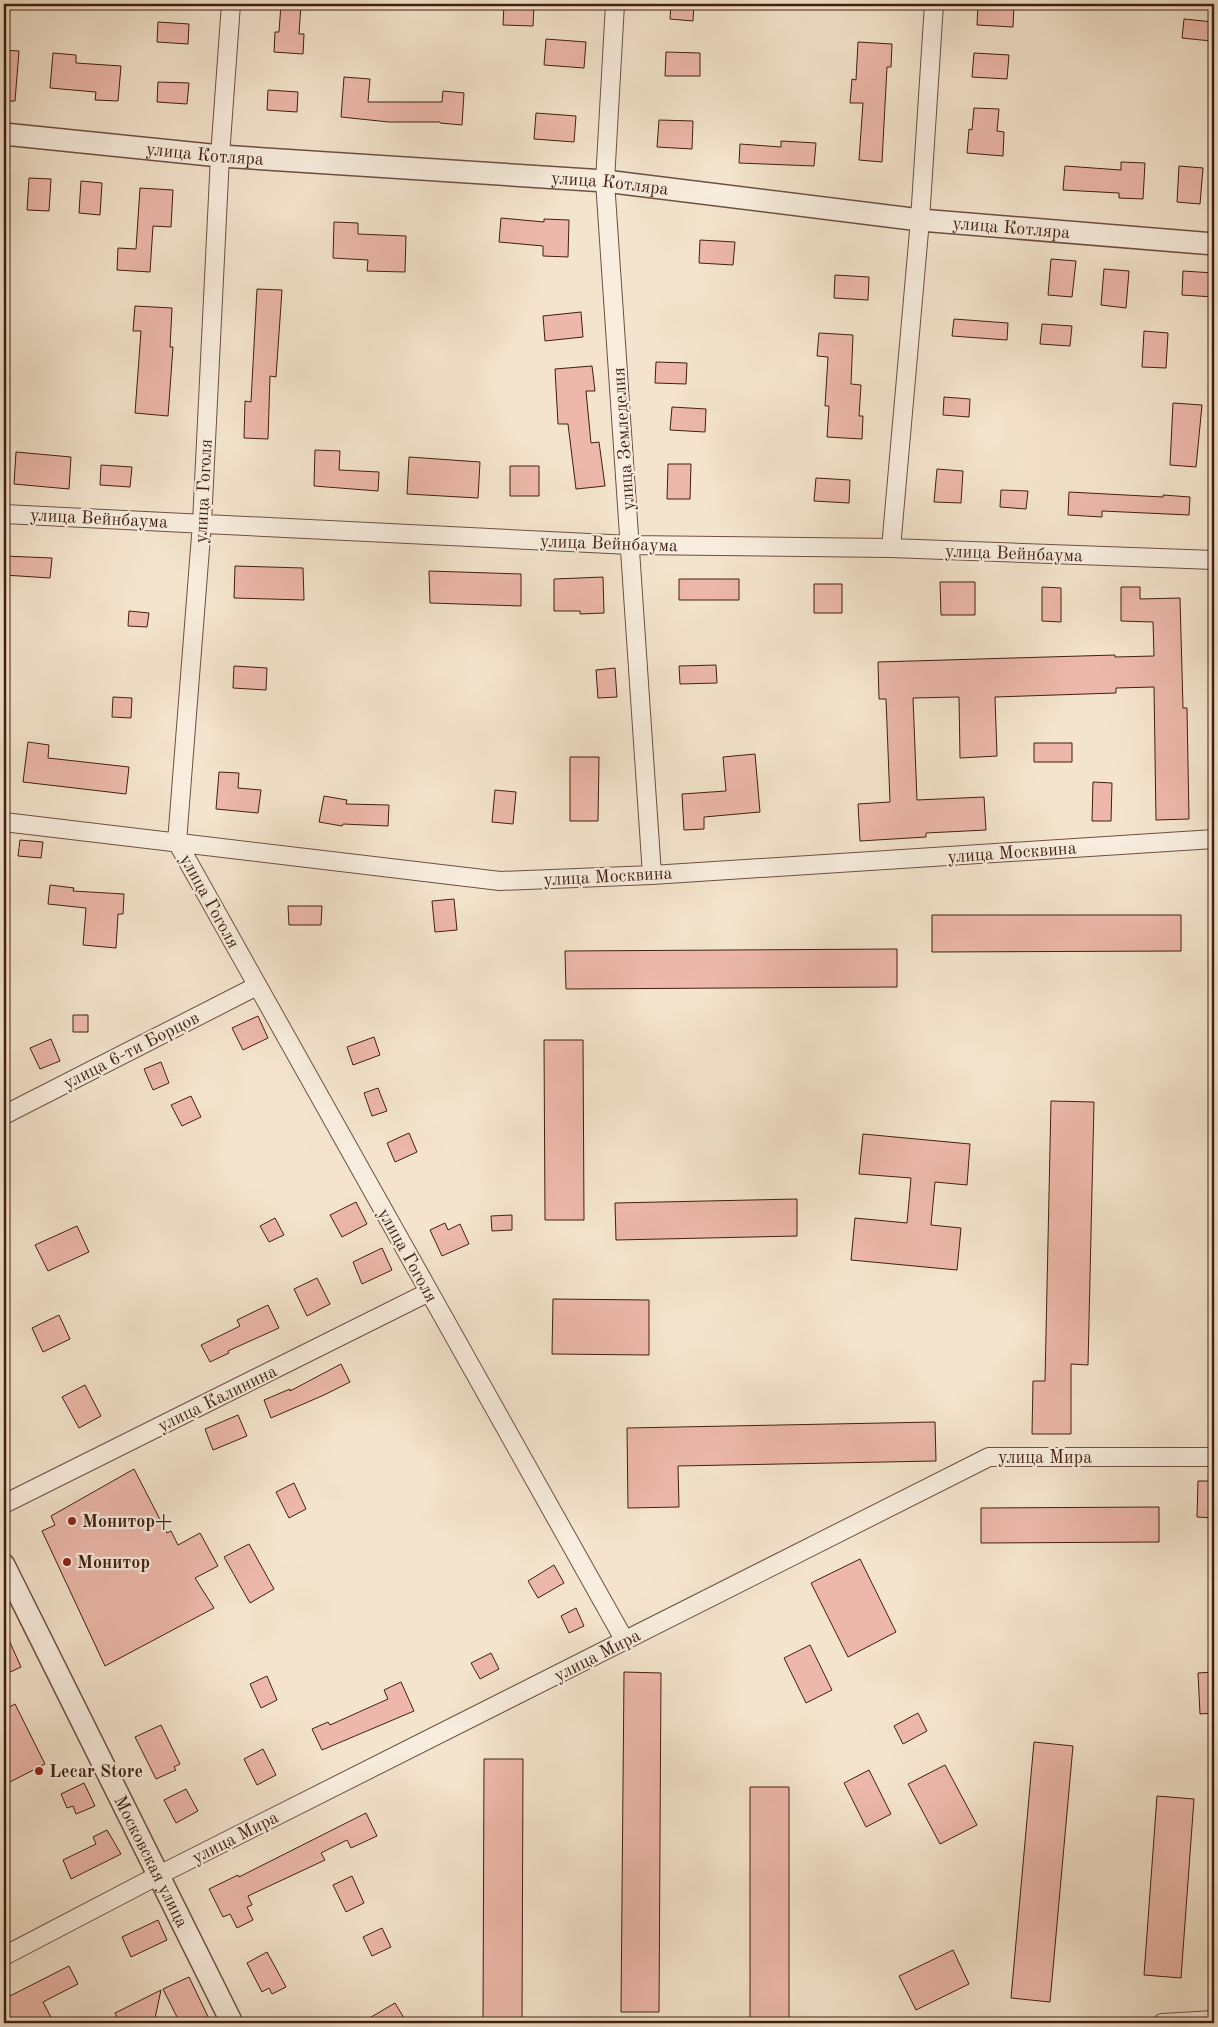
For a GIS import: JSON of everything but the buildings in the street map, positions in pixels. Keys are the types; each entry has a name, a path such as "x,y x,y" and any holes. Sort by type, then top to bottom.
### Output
{"street":[{"name":"улица Гоголя","path":"231,4 220,156 202,523 177,842 625,1641"},
{"name":"улица Земледелия","path":"615,4 606,182 652,875"},
{"path":"891,548 920,220 934,4"},
{"name":"улица Котляра","path":"4,134 220,156 606,182 920,220 1214,244"},
{"name":"улица Вейнбаума","path":"4,514 630,545 891,548 1214,560"},
{"name":"улица Москвина","path":"4,822 500,881 652,875 1214,839"},
{"name":"улица 6-ти Борцов","path":"4,1115 257,986"},
{"name":"улица Калинина","path":"4,1504 429,1292"},
{"name":"улица Мира","path":"4,1956 159,1875 989,1457 1214,1457"},
{"name":"Московская улица","path":"4,1565 232,2023"},
{"path":"1162,2023 1214,2020"}],"place":[{"name":"Монитор+","path":"72,1521"},
{"name":"Монитор","path":"67,1562"},
{"name":"Lecar Store","path":"39,1771"}]}
